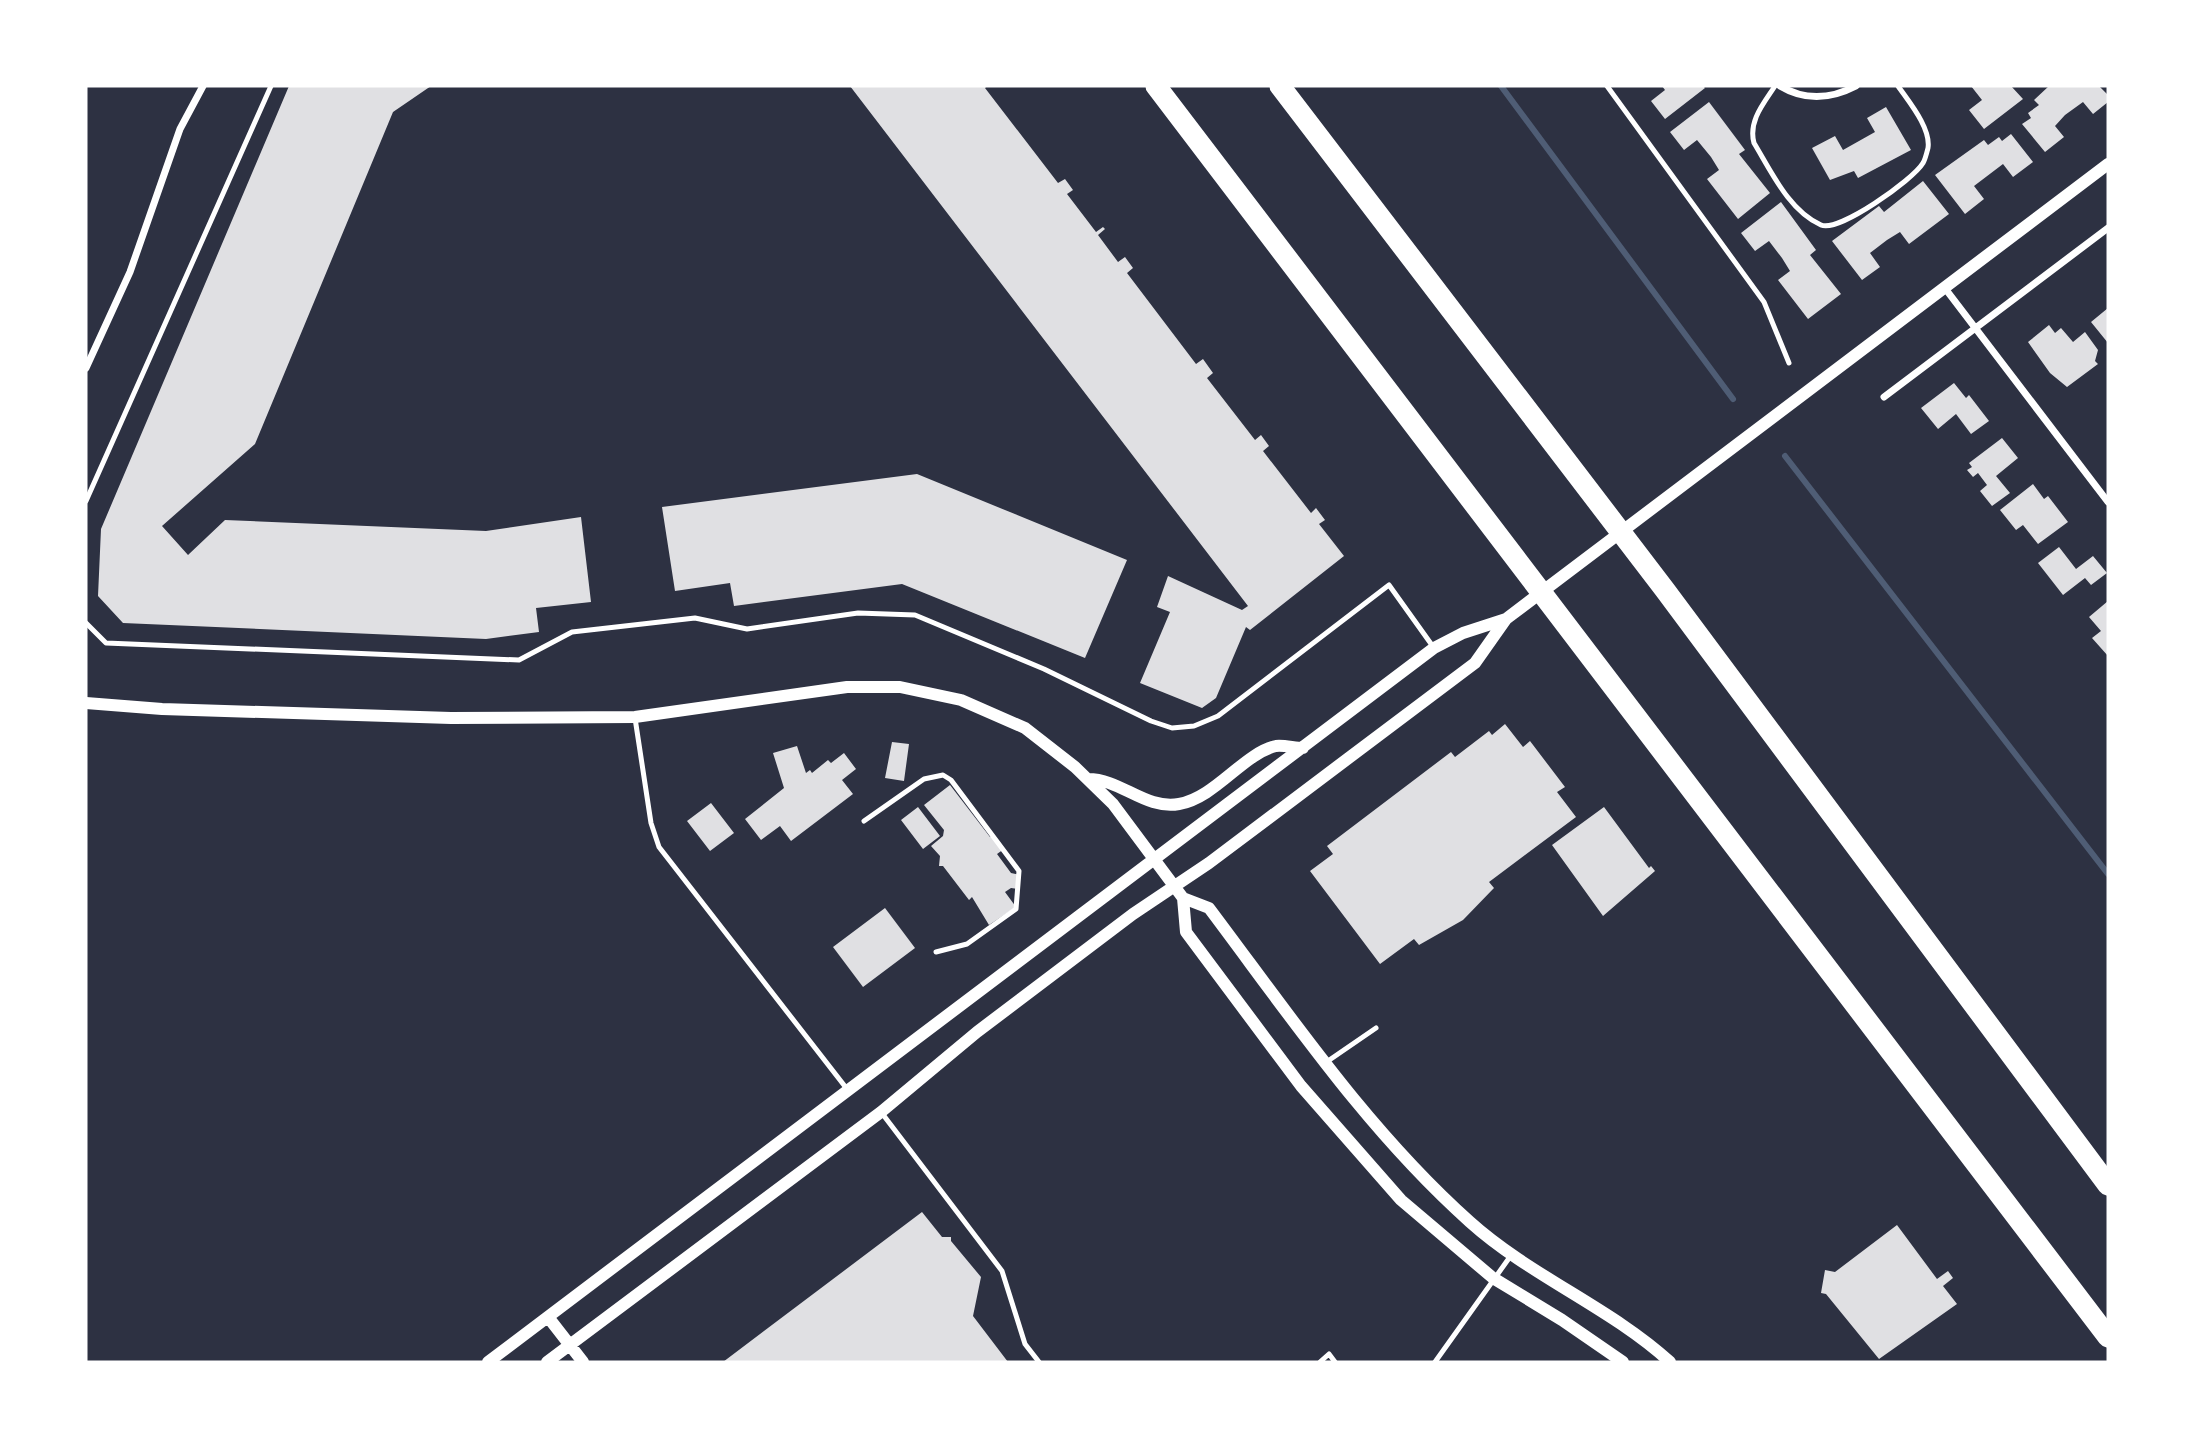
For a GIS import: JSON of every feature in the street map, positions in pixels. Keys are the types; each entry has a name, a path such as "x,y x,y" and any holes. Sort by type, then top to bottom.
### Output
{"highway":[{"path":"1156,86 2108,1337"},
{"path":"1280,86 1665,590 2108,1185"}],"street":[{"path":"86,368 130,272 180,129 203,86"},
{"path":"1778,86 1793,94 1834,97 1855,86"},
{"path":"547,1362 881,1112 977,1032 1174,884 1209,863 1475,663 1506,620 2108,164"},
{"path":"1884,397 2108,228"},
{"path":"1944,287 2108,502"},
{"path":"488,1362 1434,648 1464,633 1506,620"},
{"path":"86,703 162,709 451,718 635,717 846,687 900,687 961,699 1025,728 1088,779 1156,859 1183,898 1186,932 1301,1086 1401,1200 1450,1245 1493,1278 1562,1320 1623,1362"},
{"path":"1088,779 1117,783 1154,803 1178,804 1198,797 1277,746 1303,748"},
{"path":"1183,898 1209,908 1325,1063 1413,1169 1472,1224 1670,1362"},
{"path":"548,1317 583,1362"}],"lane":[{"path":"86,501 271,86"},
{"path":"1607,86 1764,302 1789,363"},
{"path":"1778,86 1754,121 1751,132 1754,143 1792,203 1809,219 1824,227 1835,226 1866,208 1911,177 1923,163 1928,146 1926,133 1898,86"},
{"path":"86,623 106,643 519,660 572,632 654,622 695,618 747,629 858,613 915,615 1044,669 1151,721 1172,727 1194,726 1218,716 1389,585 1434,648"},
{"path":"635,717 650,824 659,847 849,1092"},
{"path":"864,821 925,779 943,775 951,780 1019,871 1016,909 967,944 936,952"},
{"path":"1325,1063 1376,1028"},
{"path":"881,1112 1002,1271 1025,1344 1039,1362"},
{"path":"1435,1362 1512,1254"},
{"path":"1320,1362 1329,1354 1335,1362"}],"building":[{"path":"289,86 431,86 393,112 255,444 162,526 188,555 225,520 486,531 581,517 591,602 536,608 539,632 486,639 123,623 98,596 101,529"},
{"path":"850,86 987,86 985,88 1058,183 1065,179 1073,190 1067,194 1096,232 1103,227 1105,229 1098,235 1118,262 1125,257 1133,268 1127,273 1196,364 1203,359 1213,373 1207,378 1255,440 1261,435 1269,446 1263,451 1311,513 1316,508 1325,520 1319,524 1344,556 1250,630 1246,627 1216,698 1202,708 1140,683 1170,612 1157,607 1168,576 1242,610 1248,606"},
{"path":"1662,86 1705,88 1665,119 1651,101 1665,90"},
{"path":"1971,86 2011,86 2023,99 1984,129 1969,110 1982,100"},
{"path":"2049,86 2099,86 2108,95 2108,102 2093,114 2083,102 2065,115 2055,126 2064,137 2045,152 2022,124 2031,118 2028,113 2039,105 2034,100"},
{"path":"1709,102 1745,150 1739,154 1770,193 1738,219 1707,179 1719,170 1711,157 1697,140 1684,150 1670,132"},
{"path":"1886,107 1911,150 1858,178 1854,171 1830,180 1812,148 1835,136 1843,150 1875,132 1867,118"},
{"path":"2011,134 2033,162 2013,177 2003,164 1974,186 1984,199 1965,214 1935,175 1984,140 1988,145 1999,137 2002,141"},
{"path":"1923,181 1949,214 1909,244 1900,232 1887,240 1870,253 1880,267 1862,280 1832,241 1879,206 1884,212"},
{"path":"1781,202 1816,250 1810,255 1841,294 1808,319 1778,280 1790,271 1769,241 1755,251 1741,233"},
{"path":"2108,308 2108,343 2091,322"},
{"path":"2049,325 2055,333 2061,328 2073,342 2085,332 2098,350 2095,361 2098,364 2067,387 2050,373 2028,342"},
{"path":"1954,383 1966,398 1969,395 1989,421 1971,434 1956,414 1938,429 1921,408"},
{"path":"2002,438 2018,458 1996,476 2010,493 1992,506 1980,491 1987,485 1978,473 1973,477 1967,470 1972,467 1969,463"},
{"path":"917,474 1127,560 1085,658 902,584 734,606 730,583 675,591 662,507"},
{"path":"2033,484 2044,499 2048,496 2068,522 2038,544 2023,525 2016,530 2000,510"},
{"path":"2059,547 2076,569 2093,556 2107,573 2091,585 2085,578 2063,595 2038,563"},
{"path":"2108,601 2108,656 2092,638 2101,631 2089,617"},
{"path":"1505,724 1523,747 1530,741 1565,787 1557,792 1576,817 1489,882 1494,888 1463,920 1419,945 1414,939 1380,964 1310,871 1333,854 1327,846 1451,752 1455,757 1489,731 1492,735"},
{"path":"892,742 909,744 904,781 885,778"},
{"path":"797,746 806,773 810,770 812,773 828,760 831,763 844,753 856,769 842,780 853,794 791,841 780,826 761,840 745,819 784,788 773,753"},
{"path":"950,785 990,837 993,835 1004,849 997,854 1011,873 1021,875 1018,889 1011,888 1005,892 1016,907 989,925 972,897 969,900 943,866 939,866 940,856 931,846 943,836 944,830 924,805"},
{"path":"711,803 734,833 710,851 687,821"},
{"path":"918,807 940,836 923,849 901,820"},
{"path":"1604,807 1649,868 1651,866 1655,871 1603,916 1552,845"},
{"path":"885,908 915,948 863,987 833,947"},
{"path":"922,1212 942,1237 951,1237 951,1241 981,1277 973,1316 1008,1362 723,1362"},
{"path":"1897,1225 1937,1279 1948,1271 1953,1278 1943,1286 1957,1304 1879,1359 1826,1294 1821,1293 1825,1270 1835,1272"}],"waterway":[{"path":"1501,86 1733,399"},
{"path":"1785,456 2108,874"}]}
